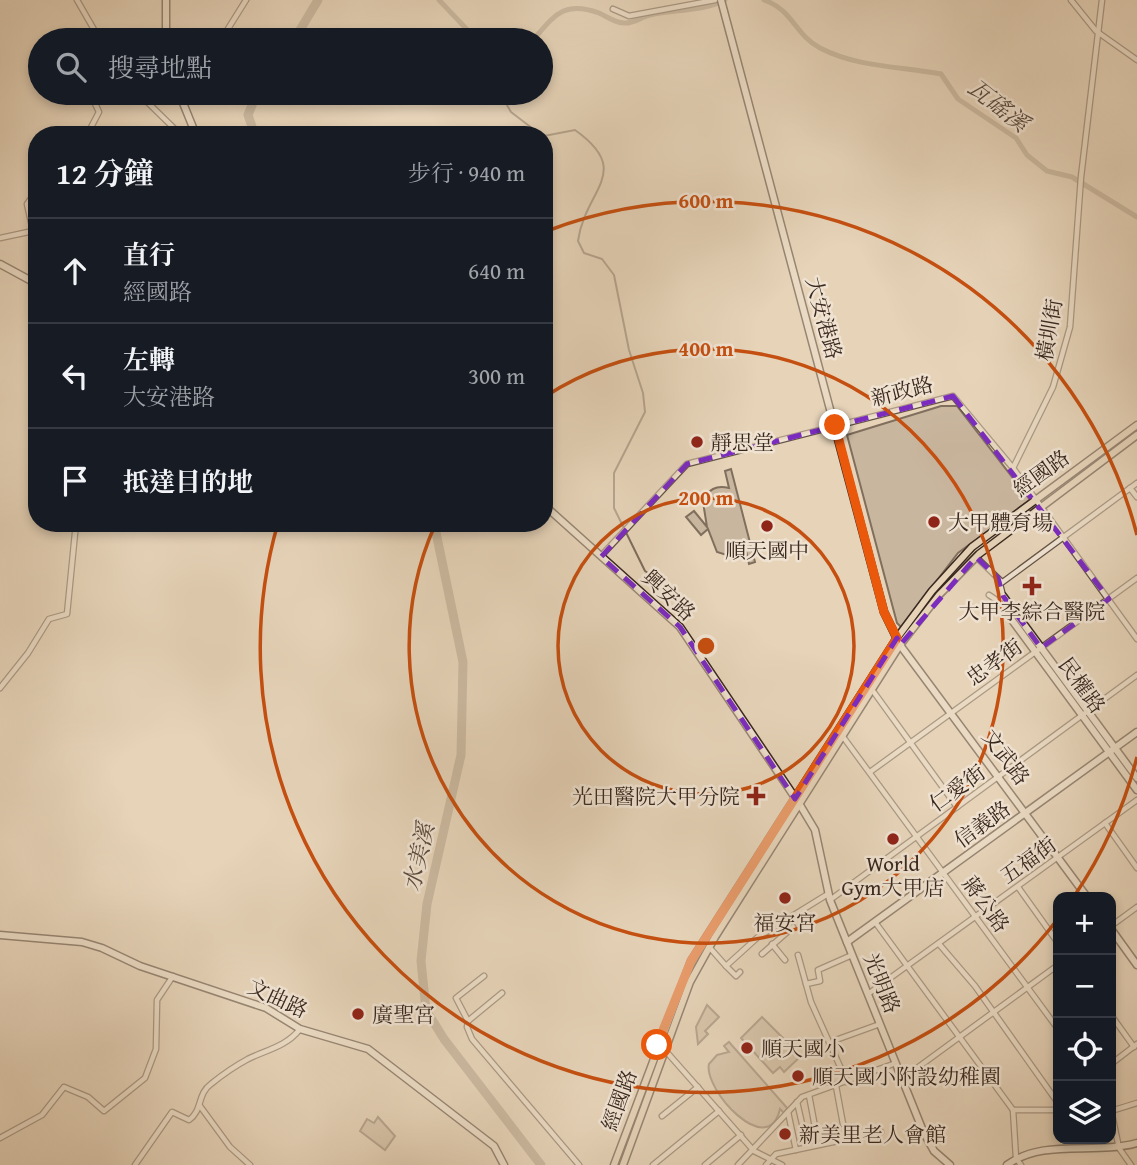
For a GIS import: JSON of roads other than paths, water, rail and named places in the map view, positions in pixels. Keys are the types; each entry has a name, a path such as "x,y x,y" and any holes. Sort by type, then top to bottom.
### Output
{"main road":[{"name":"經國路","path":"626,1164 664,1049 690,982 898,642 951,568 972,547 1137,425"},
{"name":"經國路","path":"841,734 873,691 898,642 976,556 1040,505 1137,435"},
{"name":"經國路","path":"614,1165 657,1045 691,961 798,802"}],"street":[{"path":"77,0 93,28"},
{"path":"166,0 166,28"},
{"path":"228,28 246,0"},
{"path":"613,9 629,16 715,0"},
{"path":"1071,0 1096,31 1109,37 1137,60"},
{"path":"1096,31 1102,0"},
{"name":"大安港路","path":"722,2 884,612 898,642"},
{"name":"橫圳街","path":"1013,468 1048,399 1070,327 1081,177 1096,31"},
{"path":"92,126 98,115 94,105"},
{"path":"150,105 172,126"},
{"path":"185,105 192,126"},
{"path":"0,237 28,231"},
{"path":"0,264 28,279"},
{"name":"新政路","path":"601,557 687,464 953,396 1013,468 1137,639"},
{"path":"1001,583 1137,482"},
{"path":"1130,488 1137,497"},
{"name":"興安路","path":"553,513 680,627 798,802"},
{"path":"0,688 28,653 49,619 66,614 68,610 75,532"},
{"path":"976,556 1001,583 1000,598 989,595"},
{"name":"忠孝街","path":"870,772 1137,578"},
{"name":"民權路","path":"1000,598 1112,750 1137,790"},
{"name":"文武路","path":"898,642 1083,892"},
{"name":"仁愛街","path":"726,966 758,937 829,897 918,836 1137,675"},
{"path":"873,691 957,807"},
{"name":"信義路","path":"847,943 1137,732"},
{"name":"蔣公路","path":"841,734 1053,1022"},
{"name":"民權路","path":"1112,750 1137,778"},
{"name":"五福街","path":"868,995 1137,800"},
{"name":"光明路","path":"798,802 815,830 829,897 928,1142 950,1165"},
{"path":"1105,823 1137,868"},
{"path":"1018,887 1053,936"},
{"path":"1116,924 1137,907"},
{"path":"875,922 1013,1110 1016,1158 1021,1165"},
{"path":"762,954 793,927"},
{"name":"文曲路","path":"0,935 82,943 266,1008 300,1029 341,1039 378,1055 494,1146 504,1165"},
{"path":"1116,935 1137,965"},
{"path":"772,944 785,960"},
{"path":"939,944 993,1012 1053,1095"},
{"path":"709,947 736,976 740,972"},
{"path":"798,955 811,1002 847,1082"},
{"path":"806,984 820,981 818,971 852,955"},
{"path":"902,1079 1053,969"},
{"path":"0,1138 42,1115 64,1087 88,1097 104,1111 145,1078 156,1048 157,1000 173,976"},
{"path":"484,976 456,998 468,1021 467,1027 472,1039 579,1165"},
{"path":"468,1021 502,993"},
{"path":"1113,1018 1135,1046 1116,1060"},
{"path":"833,1041 880,1024"},
{"path":"135,1165 172,1112 189,1120 200,1106 203,1091 208,1086 243,1062 282,1045 300,1029"},
{"path":"657,1045 664,1049 754,1151 782,1165"},
{"path":"738,1165 754,1151 797,1101 896,1063"},
{"path":"836,1086 844,1124"},
{"path":"662,1116 698,1087"},
{"path":"809,1095 815,1127"},
{"path":"797,1101 803,1128"},
{"path":"1116,1109 1137,1103"},
{"path":"200,1106 230,1147 250,1165"},
{"path":"1049,1109 1053,1106"},
{"path":"1013,1110 1053,1109"},
{"path":"653,1165 719,1111"},
{"path":"788,1112 796,1150"},
{"path":"766,1165 776,1154 881,1132"},
{"path":"705,1165 741,1135"},
{"path":"1116,1135 1119,1149 1132,1165"},
{"path":"1007,1165 1016,1158 1044,1150 1119,1149 1137,1143"}],"waterway":[{"name":"水美溪","path":"301,28 318,0"},
{"name":"瓦磘溪","path":"439,0 466,28"},
{"name":"瓦磘溪","path":"544,28 560,13 576,8 587,9 627,23 650,15 698,8 725,0"},
{"name":"瓦磘溪","path":"764,0 774,4 788,16 812,43 835,55 865,63 941,74 958,99 1016,138 1027,155 1047,171 1072,177 1137,217"},
{"name":"水美溪","path":"252,105 248,115 252,126"},
{"path":"507,105 511,112 529,126"},
{"path":"553,134 575,130 592,145 601,158 604,170 582,223 578,241 584,253 602,259 614,275 629,350 643,393 645,412 614,473 614,508 645,571 651,575"},
{"name":"水美溪","path":"436,532 463,662 461,755 427,904 421,961 426,1010 444,1039 541,1165"}],"place":[{"name":"靜思堂","path":"697,442"},
{"name":"大甲體育場","path":"934,522"},
{"name":"順天國中","path":"767,526"},
{"name":"大甲李綜合醫院","path":"1032,586"},
{"name":"光田醫院大甲分院","path":"756,796"},
{"name":"World Gym大甲店","path":"893,839"},
{"name":"福安宮","path":"785,898"},
{"name":"廣聖宮","path":"358,1014"},
{"name":"順天國小","path":"747,1048"},
{"name":"順天國小附設幼稚園","path":"798,1076"},
{"name":"新美里老人會館","path":"785,1134"}]}
